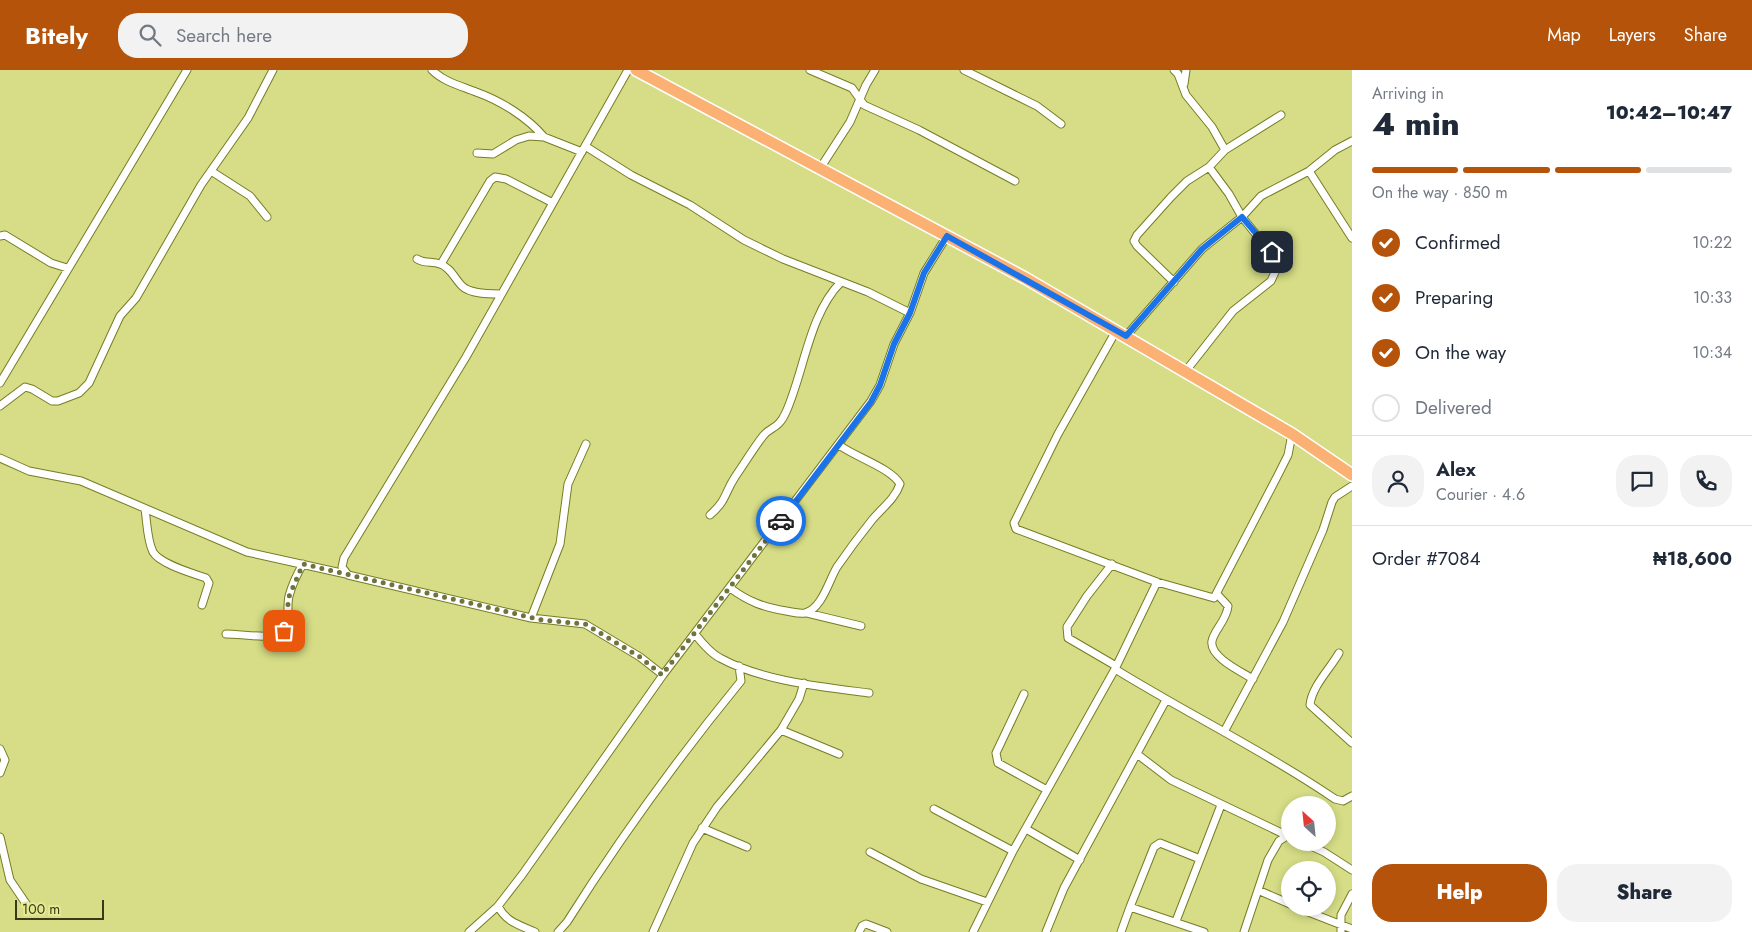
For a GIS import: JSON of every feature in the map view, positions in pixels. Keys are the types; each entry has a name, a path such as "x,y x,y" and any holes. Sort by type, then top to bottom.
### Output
{"main road":[{"path":"636,70 1025,278 1292,434 1352,475"}],"street":[{"path":"0,383 187,70"},
{"path":"0,406 25,387 52,401 58,401 79,393 88,384 120,316 136,298 187,207 248,118 273,70"},
{"path":"432,70 456,85 494,99 528,120 544,136"},
{"path":"346,574 342,567 344,558 466,357 628,70"},
{"path":"810,70 852,88 864,105 919,130 1015,180"},
{"path":"820,170 850,122 875,70"},
{"path":"964,70 1037,106 1061,124"},
{"path":"1174,70 1178,74 1186,95 1212,127 1225,150"},
{"path":"1186,70 1183,83 1186,95"},
{"path":"1174,282 1134,241 1187,181 1209,167 1225,150 1281,115"},
{"path":"477,153 493,154 516,140 529,136 544,136 584,149 690,205 744,240 782,259 868,292 910,313"},
{"path":"1292,434 1288,455 1246,542 1214,598 1157,582 1064,548 1016,529 1014,523 1058,434 1121,334 1174,282 1202,249 1242,217 1261,196 1309,171 1335,150 1352,141"},
{"path":"1185,372 1233,311 1271,281 1276,270 1276,259 1242,217 1229,194 1209,167"},
{"path":"211,171 250,196 267,217"},
{"path":"1309,171 1352,238"},
{"path":"440,264 486,187 495,176 506,179 553,202"},
{"path":"2,234 51,263 67,268"},
{"path":"469,932 498,906 662,675 839,445 880,385 894,344 910,313 924,273 947,236"},
{"path":"418,259 422,262 440,264 451,272 463,287 474,291 500,294"},
{"path":"710,515 722,505 734,478 764,434 780,424 823,310 841,282"},
{"path":"531,618 560,544 568,484 586,444"},
{"path":"807,613 820,600 840,563 873,518 896,494 900,484 898,480 878,466 839,445"},
{"path":"0,458 29,471 81,480 247,552 531,618 585,624 640,657 662,675"},
{"path":"1225,730 1292,602 1323,530 1332,502 1335,497 1352,486"},
{"path":"146,509 152,550 156,556 184,571 206,578 209,583 208,592 202,605"},
{"path":"226,634 266,637 276,636 284,631 288,617 288,599 303,564"},
{"path":"1112,564 1086,596 1067,627 1068,638 1166,700 1225,730 1335,798 1343,801 1352,796"},
{"path":"974,932 1013,851 1116,668 1157,582"},
{"path":"730,588 748,601 760,606 807,613 861,626"},
{"path":"1217,594 1228,606 1227,612 1212,641 1213,649 1218,658 1253,679"},
{"path":"695,634 719,658 739,666 804,683 869,693"},
{"path":"1339,653 1317,687 1310,705 1352,743"},
{"path":"558,932 567,922 611,853 692,741 741,680 739,666"},
{"path":"653,932 664,903 702,828 717,807 781,730 799,699 804,683"},
{"path":"1024,694 996,753 996,759 998,763 1047,790"},
{"path":"1046,932 1064,888 1166,700"},
{"path":"781,730 840,754"},
{"path":"0,749 6,760 0,773"},
{"path":"1137,754 1171,780 1281,833"},
{"path":"1176,921 1221,804"},
{"path":"934,809 1013,851"},
{"path":"702,828 747,847"},
{"path":"1026,829 1080,860"},
{"path":"0,837 10,880 27,905"},
{"path":"1244,932 1260,891 1268,860 1281,839"},
{"path":"1121,932 1154,847 1160,843 1200,859"},
{"path":"1322,851 1352,870"},
{"path":"870,852 921,879 987,902"},
{"path":"1260,891 1281,900"},
{"path":"1341,928 1341,915 1352,894"},
{"path":"498,906 502,915 509,921 535,932"},
{"path":"1130,906 1204,932"},
{"path":"1315,916 1341,928 1352,929"},
{"path":"859,932 862,926 866,924 887,932"}],"way so far":[{"path":"284,631 288,617 288,599 303,564 542,620 585,624 613,639 662,675 781,521"}],"route":[{"path":"781,521 871,402 886,371 902,325 910,313 924,273 947,236 1126,336 1202,249 1242,217 1272,252"}]}
